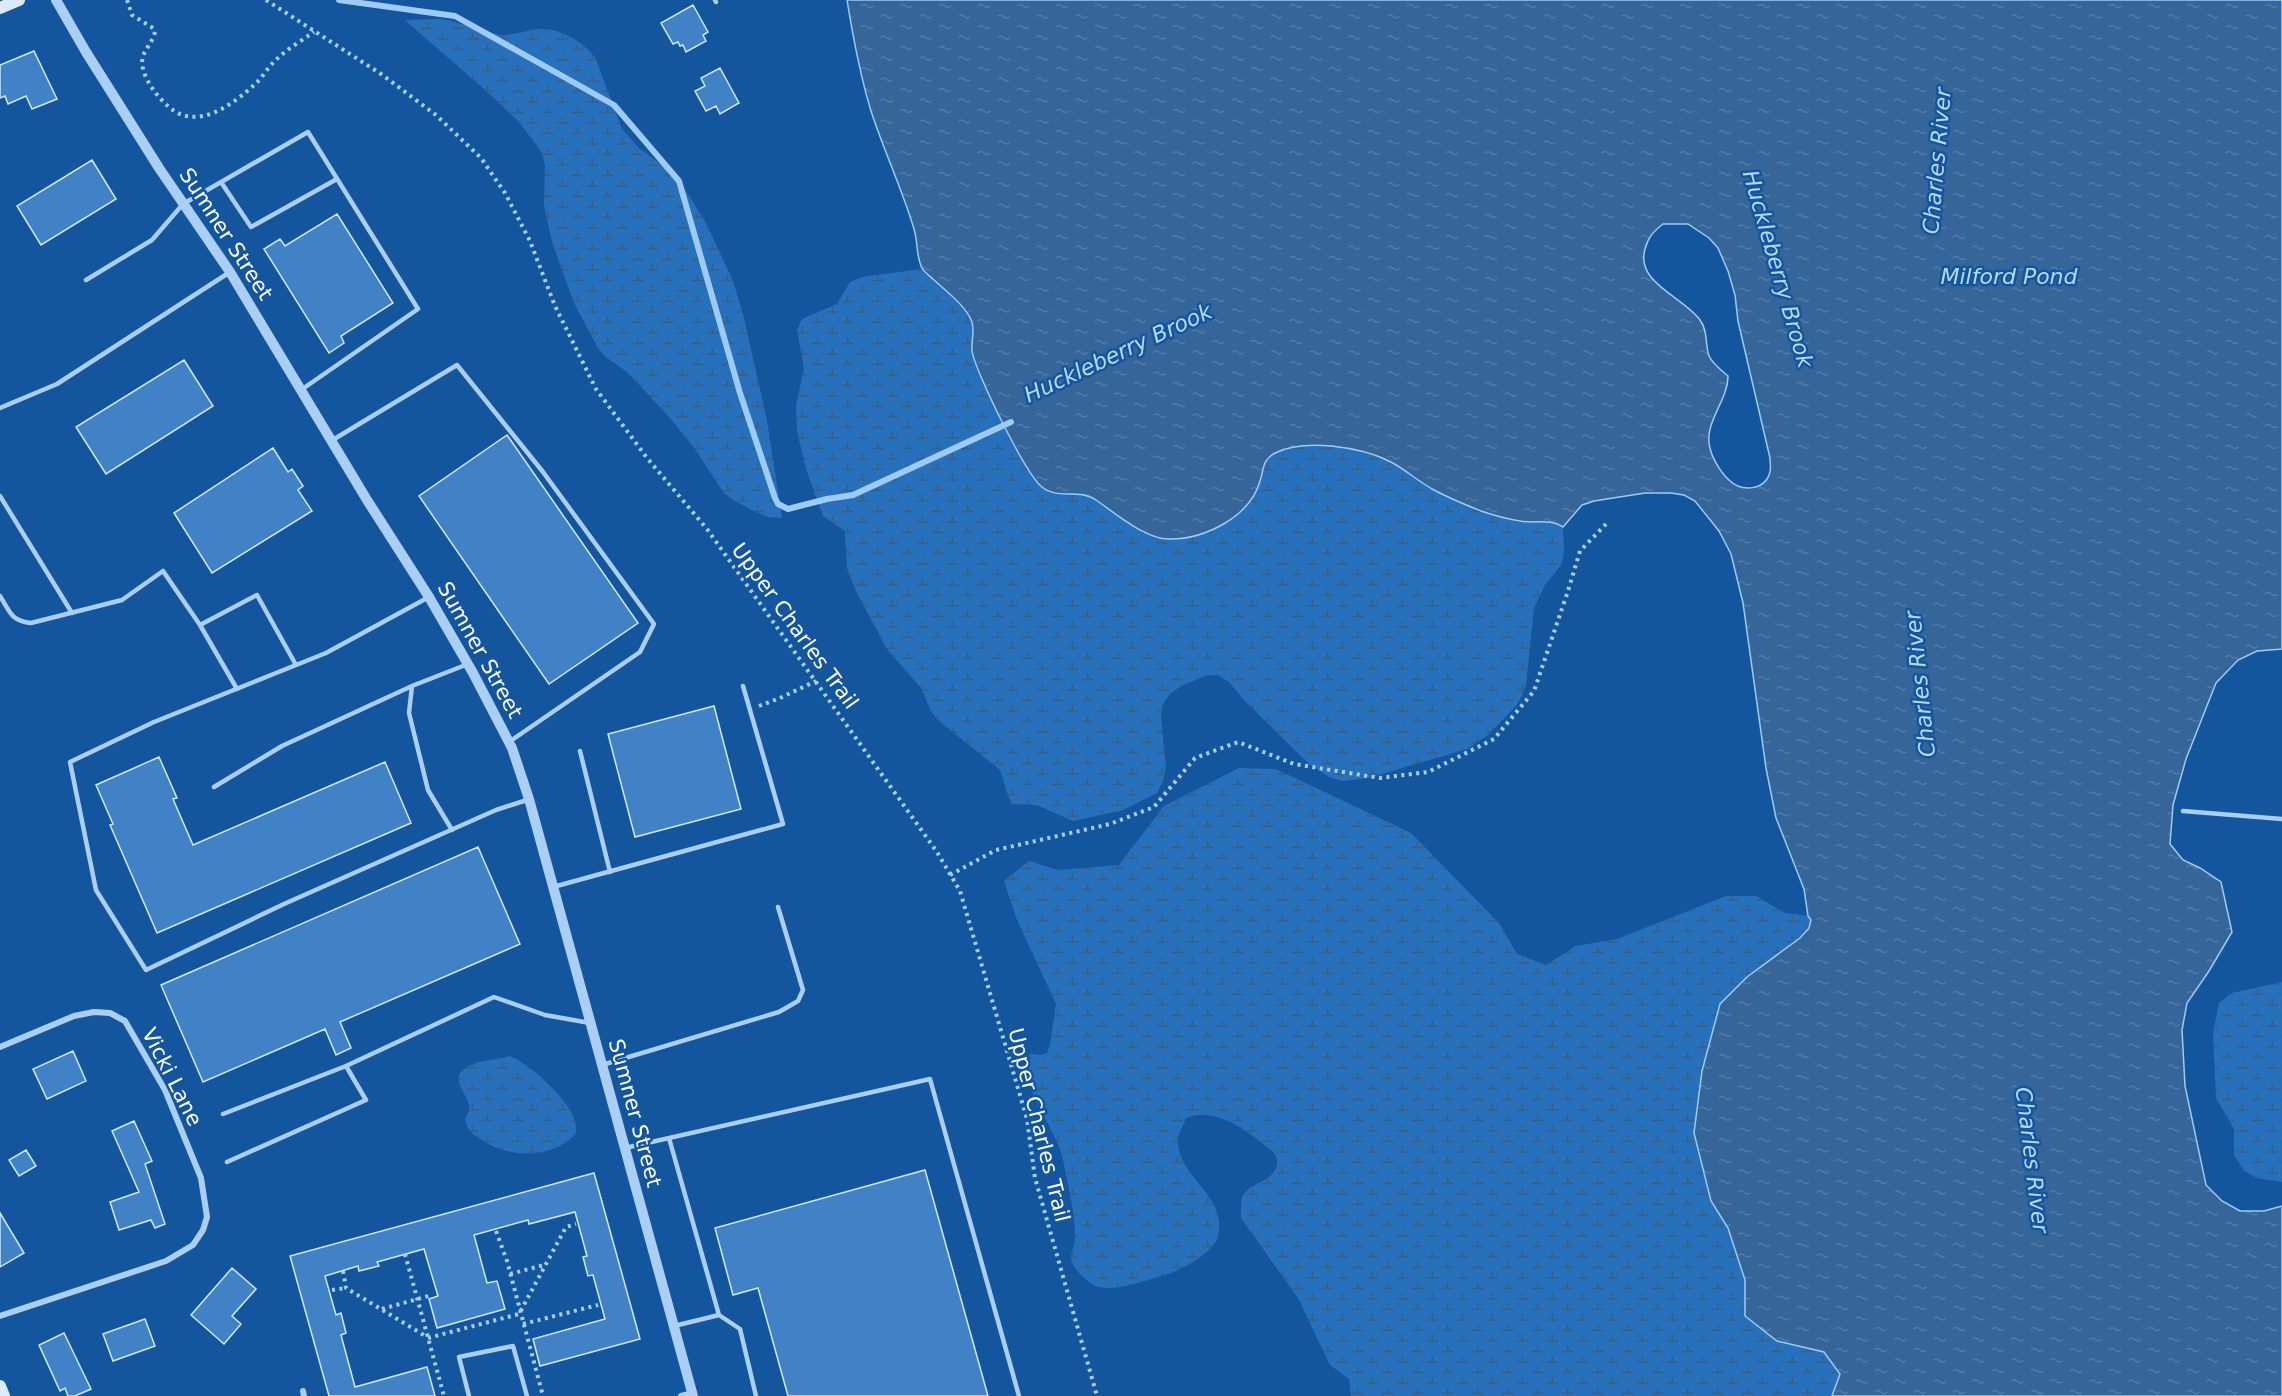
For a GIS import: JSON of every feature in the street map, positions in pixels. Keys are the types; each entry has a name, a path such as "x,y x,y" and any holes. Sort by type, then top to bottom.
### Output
{"main road":[{"path":"0,8 19,0"},
{"path":"0,1386 4,1396"}],"street":[{"name":"Sumner Street","path":"56,0 86,52 183,204 230,272 331,441 429,597 509,742 529,799 693,1394"},
{"name":"Vicki Lane","path":"0,1047 74,1016 94,1012 110,1013 125,1021 165,1090 201,1178 207,1218 203,1230 193,1245 166,1261 0,1316"},
{"path":"681,1396 693,1394"}],"lane":[{"path":"86,280 152,240 183,204 308,132 418,309 301,390"},
{"path":"221,182 251,227 338,179"},
{"path":"0,408 57,384 230,272"},
{"path":"331,441 456,364 543,472 654,624 640,652 509,742"},
{"path":"0,496 72,612"},
{"path":"0,596 13,617 19,622 31,622 122,600 163,571 200,625 237,689"},
{"path":"200,625 257,596 296,665"},
{"path":"429,597 326,652 154,723 70,762 96,890 147,970 284,904 496,810 529,799"},
{"path":"214,787 282,746 412,686 468,664"},
{"path":"412,686 409,713 428,790 452,830"},
{"path":"553,887 783,824 743,686"},
{"path":"580,751 610,872"},
{"path":"2183,811 2282,819"},
{"path":"602,1065 779,1012 798,1001 802,990 778,907"},
{"path":"223,1114 346,1066 494,997 545,1015 590,1023"},
{"path":"227,1162 366,1100 346,1066"},
{"path":"625,1148 930,1079 1019,1396"},
{"path":"669,1138 719,1315 740,1329 756,1396"},
{"path":"674,1326 719,1315"},
{"path":"469,1396 459,1357 513,1346 528,1396"}],"path":[{"path":"127,0 132,15 153,28 155,32 142,59 150,85 164,104 176,113 191,117 204,117 233,103 257,82 273,62 314,32"},
{"name":"Upper Charles Trail","path":"266,0 381,74 436,115 481,158 505,193 530,241 555,306 596,389 647,458 707,529 937,852 960,891 1027,1119 1035,1178 1097,1396"},
{"path":"950,875 996,850 1110,824 1154,807 1195,758 1238,742 1294,764 1380,778 1428,772 1494,739 1534,691 1580,551 1608,522"},
{"path":"750,709 816,681"},
{"path":"332,1290 346,1288 430,1339 519,1314 566,1227 576,1224"},
{"path":"496,1231 543,1396"},
{"path":"405,1254 444,1396"},
{"path":"510,1274 545,1265"},
{"path":"343,1271 346,1288"},
{"path":"381,1309 432,1295"},
{"path":"523,1324 598,1305"}],"green space":[{"path":"440,19 502,35 547,29 563,33 577,41 595,57 622,129 639,148 679,180 706,223 733,281 744,318 767,421 782,518 768,517 756,512 723,492 695,449 671,419 627,372 606,357 598,348 574,303 552,242 544,205 545,165 542,153 520,123 405,20"},
{"path":"922,269 967,314 973,325 972,351 1041,487 1061,494 1088,495 1156,537 1261,481 1263,464 1274,452 1300,446 1331,446 1359,450 1378,456 1438,492 1488,514 1525,522 1548,522 1563,527 1564,553 1561,565 1545,585 1534,608 1526,684 1515,707 1488,735 1467,749 1368,778 1343,781 1331,778 1309,764 1245,701 1229,682 1218,675 1205,676 1181,686 1170,694 1163,704 1161,716 1166,768 1157,793 1123,810 1073,821 1037,805 1012,804 999,769 939,721 931,711 921,688 887,649 847,569 845,531 823,516 806,469 797,431 796,406 804,368 797,330 802,319 837,304 850,282 862,277"},
{"path":"1239,768 1276,769 1411,833 1499,923 1517,954 1546,965 1576,946 1617,939 1726,896 1756,896 1785,913 1808,916 1811,920 1802,936 1747,977 1710,1201 1728,1227 1745,1280 1745,1316 1777,1341 1824,1352 1840,1374 1832,1396 1351,1396 1349,1379 1330,1365 1298,1298 1241,1218 1243,1195 1251,1187 1272,1175 1277,1164 1276,1157 1268,1147 1236,1125 1206,1115 1186,1118 1179,1134 1178,1144 1186,1167 1216,1210 1219,1222 1218,1236 1210,1249 1179,1270 1119,1287 1094,1285 1080,1274 1071,1258 1075,1227 1061,1151 1030,1087 1026,1073 1025,1059 1030,1054 1047,1053 1056,1004 1017,920 1004,881 1029,861 1058,870 1119,865 1164,806"},
{"path":"2282,982 2282,1182 2257,1178 2244,1171 2234,1155 2234,1129 2216,1098 2213,1033 2219,1003 2232,993"},
{"path":"510,1056 527,1066 547,1083 570,1111 575,1122 576,1133 567,1142 544,1152 518,1153 493,1146 469,1129 465,1119 469,1106 460,1086 459,1075 473,1064"}],"water":[{"name":"Milford Pond","path":"847,0 2282,0 2282,649 2257,651 2238,660 2216,683 2186,759 2173,805 2170,844 2183,860 2221,882 2232,932 2187,1003 2182,1030 2185,1086 2206,1185 2222,1201 2240,1211 2264,1211 2282,1206 2282,1396 1832,1396 1840,1374 1824,1352 1777,1341 1745,1316 1745,1280 1728,1228 1711,1201 1694,1133 1702,1071 1720,1004 1747,977 1800,938 1809,928 1811,920 1808,916 1804,889 1776,818 1766,768 1743,603 1731,554 1719,531 1695,501 1684,495 1671,493 1645,493 1594,501 1582,505 1563,527 1553,523 1510,519 1481,511 1446,496 1428,487 1397,465 1379,457 1365,452 1317,445 1287,448 1275,453 1266,462 1255,494 1247,505 1224,524 1184,538 1170,539 1151,535 1131,525 1089,497 1048,491 1035,479 1025,464 991,400 972,351 973,329 969,316 956,300 924,271 920,264 914,229 867,97","holes":["1663,224 1688,224 1709,238 1718,248 1735,295 1738,321 1770,458 1767,478 1763,483 1752,488 1734,484 1729,480 1717,465 1710,448 1710,430 1724,394 1728,376 1709,356 1700,320 1654,280 1647,271 1644,261 1648,241"]}],"building":[{"path":"693,5 708,32 703,35 706,41 686,52 683,45 680,46 678,42 673,44 661,23"},
{"path":"34,51 57,99 32,109 26,96 8,104 5,96 0,98 0,65"},
{"path":"720,68 739,103 720,114 716,106 706,111 695,91 705,86 701,78"},
{"path":"92,160 116,199 41,245 17,206"},
{"path":"337,214 393,303 341,336 344,343 329,353 264,249 280,239 285,246"},
{"path":"184,360 213,406 106,474 76,427"},
{"path":"507,435 638,623 549,684 419,496"},
{"path":"273,448 288,472 292,469 303,486 298,490 312,511 212,573 174,513"},
{"path":"714,706 741,809 635,837 608,734"},
{"path":"159,757 177,798 173,799 193,845 385,762 411,823 157,933 110,825 113,824 96,785"},
{"path":"478,847 520,944 340,1022 351,1048 336,1055 325,1029 203,1082 161,985"},
{"path":"73,1051 86,1081 47,1099 33,1069"},
{"path":"134,1121 152,1161 145,1164 165,1224 155,1228 151,1220 119,1230 110,1202 139,1192 112,1131"},
{"path":"26,1150 36,1166 19,1176 9,1160"},
{"path":"925,1170 988,1396 788,1396 758,1288 733,1295 715,1228"},
{"path":"594,1173 640,1339 540,1366 533,1339 605,1319 593,1275 588,1276 583,1257 587,1256 575,1212 529,1224 528,1220 474,1235 487,1283 497,1281 505,1309 437,1328 429,1299 438,1296 424,1249 377,1262 379,1266 359,1271 358,1266 325,1276 336,1315 341,1313 346,1333 341,1335 355,1387 427,1367 435,1396 329,1396 290,1256"},
{"path":"0,1213 24,1253 0,1267"},
{"path":"232,1268 256,1289 232,1316 241,1324 224,1344 191,1315"},
{"path":"145,1319 155,1346 113,1361 103,1334"},
{"path":"64,1333 91,1389 75,1396 68,1396 65,1388 60,1391 39,1345"}],"waterway":[{"name":"Huckleberry Brook","path":"339,0 455,16 614,105 679,181 740,393 778,504 788,509 853,495 1011,422"}],"water label":[{"name":"Charles River","path":"1937,161"},
{"name":"Charles River","path":"1920,684"},
{"name":"Charles River","path":"2032,1160"}]}
